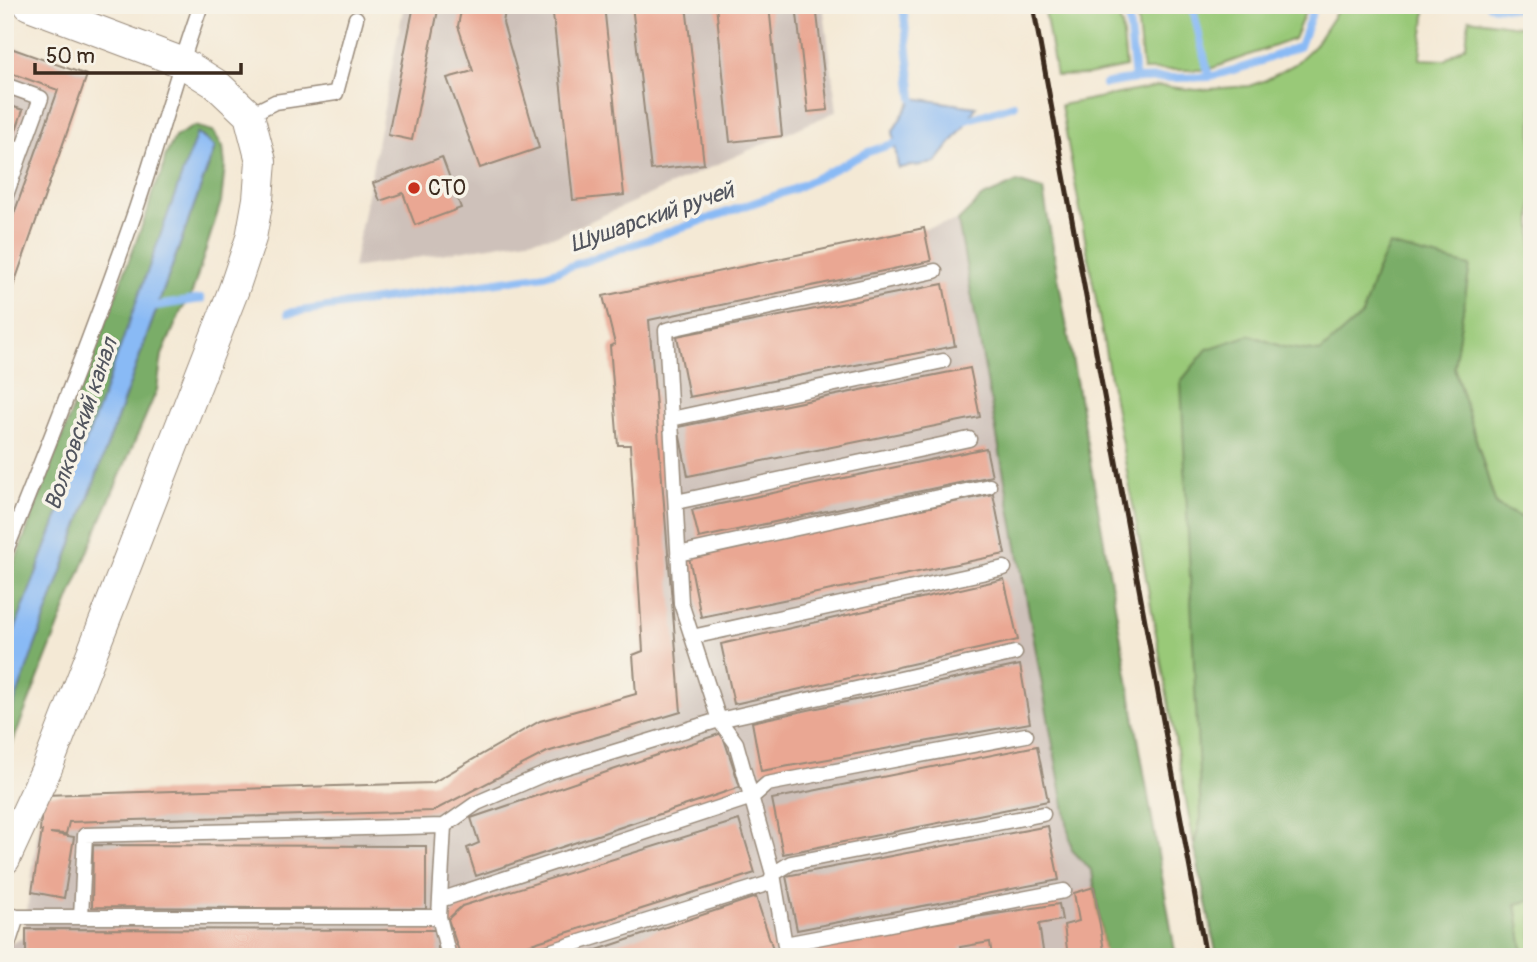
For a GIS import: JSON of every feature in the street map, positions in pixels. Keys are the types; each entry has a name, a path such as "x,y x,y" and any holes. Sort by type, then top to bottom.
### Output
{"street":[{"path":"5,859 47,768 231,298 251,238 261,161 249,115 216,84 182,58 82,19 29,5"}],"lane":[{"path":"5,553 66,404 136,210 201,5"},
{"path":"249,115 275,102 336,93 356,18"},
{"path":"5,85 41,98 5,198"},
{"path":"5,144 22,150"},
{"path":"935,271 666,330 681,603 719,720 736,743 773,874 786,950 1064,891"},
{"path":"671,419 943,361"},
{"path":"676,502 969,439"},
{"path":"678,554 989,486"},
{"path":"692,637 1004,568"},
{"path":"81,917 85,835 444,826 477,803 550,772 719,720 1015,653"},
{"path":"440,900 752,797 767,784 1026,735"},
{"path":"532,957 770,883 773,874 792,863 1042,814"},
{"path":"444,826 439,917 449,957"},
{"path":"5,954 11,915 439,917"}],"shaded area":[{"path":"404,5 823,5 837,111 559,235 353,268"},
{"path":"5,44 87,72 5,301"},
{"path":"958,221 1072,850 1092,871 1105,957 5,957 5,946 23,938 43,795 432,783 540,721 636,694 633,655 643,651 630,446 618,445 610,346 615,344 603,296"}],"green space":[{"path":"1044,5 1113,5 1122,26 1126,67 1087,75 1056,76"},
{"path":"1133,5 1308,5 1294,39 1207,70 1143,70 1137,16"},
{"path":"1341,5 1424,5 1420,59 1445,60 1466,45 1469,19 1532,28 1532,523 1496,505 1454,367 1469,266 1376,272 1362,315 1320,353 1283,347 1250,335 1201,818 1194,845 1061,105 1160,86 1197,90 1249,86 1266,80 1295,64 1314,46"},
{"path":"194,126 213,131 223,147 225,166 221,202 191,296 181,311 162,355 157,390 102,517 5,762 5,729 215,148 198,133 5,656 5,588 148,210 153,190 162,174 165,157 175,137"},
{"path":"1017,182 1043,190 1176,957 1105,957 1092,871 1072,850 958,221 981,198"},
{"path":"1389,245 1470,266 1454,367 1496,505 1532,523 1532,900 1516,904 1524,957 1217,957 1194,845 1201,818 1181,381 1207,349 1250,335 1283,347 1320,352 1362,315 1376,272"},
{"path":"1532,900 1532,957 1524,957 1516,903"}],"water":[{"path":"913,98 976,107 964,127 935,163 898,168 893,131"},
{"path":"197,133 215,147 5,729 5,656 98,409"}],"building":[{"path":"414,5 439,5 412,140 388,135"},
{"path":"462,5 506,5 503,23 539,148 480,168 447,78 473,71 458,26"},
{"path":"552,5 604,5 624,195 573,200"},
{"path":"632,5 686,5 704,164 651,170"},
{"path":"716,5 769,5 782,136 730,142"},
{"path":"796,5 816,5 828,110 808,112"},
{"path":"5,46 87,75 6,307 5,239 58,90 5,71"},
{"path":"5,104 23,110 15,133 5,130"},
{"name":"СТО","path":"442,157 461,208 415,225 403,193 380,201 373,183"},
{"path":"924,228 931,261 649,320 681,712 547,752 433,811 69,822 66,834 50,833 74,837 64,898 32,892 42,831 43,795 432,783 540,721 636,694 633,655 643,651 630,445 618,445 610,346 615,344 603,296"},
{"path":"943,284 955,346 689,397 677,336"},
{"path":"970,368 980,417 688,476 678,427"},
{"path":"986,448 992,476 699,538 692,510"},
{"path":"993,494 1005,554 701,617 689,557"},
{"path":"1004,579 1018,640 734,704 721,644"},
{"path":"1020,665 1030,723 761,771 752,722"},
{"path":"722,733 740,787 476,876 467,848 479,843 471,818"},
{"path":"1037,746 1048,801 783,854 772,799"},
{"path":"739,820 755,873 490,957 461,957 448,919 462,906"},
{"path":"1048,826 1059,880 797,930 786,876"},
{"path":"93,845 426,846 426,909 92,907"},
{"path":"1094,887 1105,957 1068,957 1064,925 1079,921 1074,893"},
{"path":"756,897 774,952 758,957 576,957"},
{"path":"1059,904 1062,920 1039,924 1044,957 992,957 990,942 960,947 962,957 804,957 802,944"},
{"path":"26,929 438,930 438,957 26,957"}],"waterway":[{"path":"903,5 913,98"},
{"path":"1124,5 1129,20 1135,79"},
{"path":"1192,5 1209,77"},
{"name":"Шушарский ручей","path":"1105,84 1135,79 1209,77 1251,65 1300,46 1315,5"},
{"name":"Шушарский ручей","path":"1489,5 1532,10"},
{"name":"Шушарский ручей","path":"960,122 1014,105"},
{"name":"Шушарский ручей","path":"288,313 545,275 794,189 868,152 905,140"},
{"name":"Шушарский ручей","path":"149,307 201,299"}],"railway":[{"path":"1033,5 1206,957"}],"place":[{"name":"СТО","path":"414,188"}],"water label":[{"name":"Волковский канал","path":"81,424"}]}
